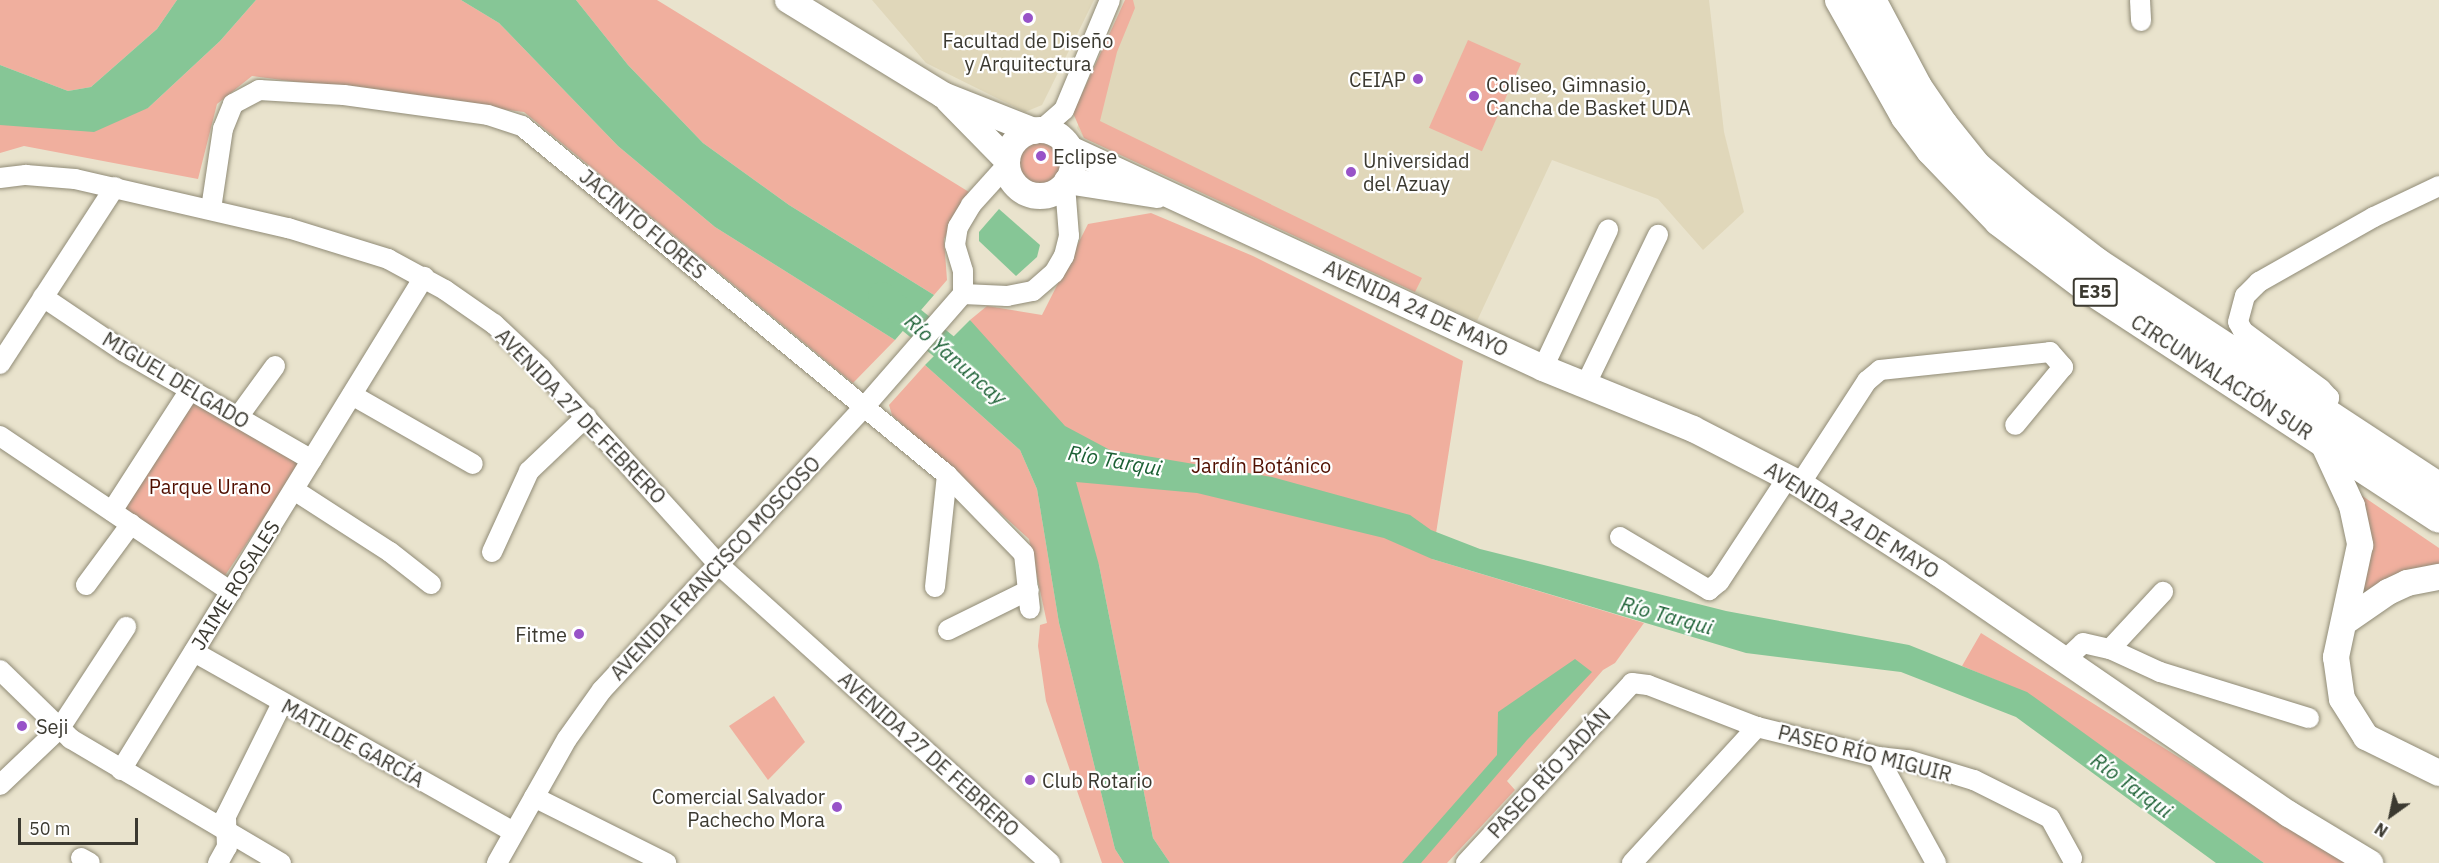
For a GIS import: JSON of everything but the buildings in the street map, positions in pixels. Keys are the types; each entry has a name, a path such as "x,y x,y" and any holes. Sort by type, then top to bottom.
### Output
{"highway":[{"name":"CIRCUNVALACIÓN SUR","path":"1840,0 1906,117 1931,150 1999,220 2085,286 2439,518"},
{"name":"CIRCUNVALACIÓN SUR","path":"1871,0 1917,87 1976,166 2097,263 2439,488"}],"main road":[{"path":"788,0 943,95 1038,131 1067,145 1072,164 1066,183 1052,194 1029,194 1016,186 1007,162 943,95"},
{"path":"1007,162 1014,143 1038,131"},
{"name":"AVENIDA 24 DE MAYO","path":"1067,145 1544,368 1693,429 1794,481 2066,659 2216,764 2370,863"},
{"name":"AVENIDA 24 DE MAYO","path":"1066,183 1195,204"},
{"path":"2324,443 2358,526 2360,545 2346,621 2336,657 2337,677 2352,719 2366,737 2439,773"},
{"path":"2346,621 2388,592 2407,584 2439,577"}],"street":[{"path":"1067,145 1064,110 1110,0"},
{"path":"2140,0 2141,21"},
{"name":"JACINTO FLORES","path":"211,209 223,129 233,104 246,94 259,90 298,90 488,115 522,126 542,139 866,405 947,475 1024,554 1030,600 948,630"},
{"path":"1038,131 1064,110"},
{"path":"1007,162 971,205 958,227 955,245 963,271 963,294 1006,296 1033,291 1054,273 1064,256 1069,236 1066,183"},
{"name":"AVENIDA 27 DE FEBRERO","path":"0,178 55,176 211,209 358,248 424,277 494,324 586,417 718,564 1037,859"},
{"path":"2325,413 2329,398 2321,389 2243,331 2238,322 2245,296 2278,271 2439,186"},
{"path":"0,364 115,187"},
{"path":"1544,368 1608,230"},
{"path":"1585,386 1658,235"},
{"name":"JAIME ROSALES","path":"121,770 424,277"},
{"name":"AVENIDA FRANCISCO MOSCOSO","path":"497,863 567,739 602,690 866,405 963,294"},
{"name":"MIGUEL DELGADO","path":"43,297 190,390 312,460"},
{"path":"1620,537 1709,590 1719,582 1868,381 1880,370 2050,352 2063,367 2015,425"},
{"path":"238,417 276,366"},
{"path":"112,511 190,390"},
{"path":"352,395 473,464"},
{"path":"492,552 529,471 586,417"},
{"path":"0,436 231,592"},
{"path":"935,587 947,475"},
{"path":"294,490 390,552 431,584"},
{"path":"86,585 131,524"},
{"path":"2110,649 2163,592"},
{"path":"0,785 60,728 126,627"},
{"path":"2066,659 2083,643 2110,649 2160,672 2309,717"},
{"name":"MATILDE GARCÍA","path":"194,652 513,832"},
{"path":"0,670 60,728 121,770 280,863"},
{"name":"PASEO RÍO MIGUIR","path":"1632,683 1648,685 1758,727 1878,757 1908,760 1974,780 2050,818 2072,861"},
{"name":"PASEO RÍO JADÁN","path":"1466,863 1632,683"},
{"path":"218,863 227,847 226,816 282,703"},
{"path":"1632,863 1652,855 1758,727"},
{"path":"1878,757 1936,863"},
{"path":"534,796 666,863"}],"shaded area":[{"path":"872,0 1094,0 1042,105 1025,112 926,63"},
{"name":"Universidad del Azuay","path":"1125,0 1709,0 1724,132 1744,212 1703,250 1658,199 1552,160 1477,321 1084,138 1077,128"}],"green space":[{"path":"0,0 177,0 157,29 91,87 68,91 0,65"},
{"path":"256,0 461,0 499,23 618,146 715,227 895,340 853,383 524,112 252,76 217,104 198,179 24,146 0,153 0,125 148,108 220,41"},
{"path":"576,0 657,0 969,192 944,239 947,280 934,295 789,205 703,143 628,65"},
{"path":"1125,0 1133,0 1135,8 1117,52 1100,121 1422,278 1415,292 1084,138 1073,113"},
{"name":"Coliseo, Gimnasio, Cancha de Basket UDA","path":"1468,40 1521,64 1482,151 1429,128"},
{"path":"1040,140 1056,146 1062,162 1056,178 1040,184 1024,178 1018,162 1024,146"},
{"name":"Jardín Botánico","path":"1151,213 1253,256 1463,361 1432,559 1644,623 1615,663 1603,670 1507,781 1515,790 1447,863 1170,863 1153,838 1099,565 970,320 987,306 1042,315 1088,224"},
{"path":"925,365 1020,450 1037,489 1059,623 1115,849 1124,863 1102,863 1046,701 1038,646 1040,625 1047,623 1029,539 892,415 889,405"},
{"name":"Parque Urano","path":"196,395 300,465 224,577 121,507"},
{"path":"2358,493 2439,548 2439,566 2388,578 2361,594 2371,542"},
{"path":"1981,633 2347,863 2264,863 2027,693 1962,666"},
{"path":"774,696 805,742 768,780 729,726"}],"water":[{"path":"177,0 256,0 220,41 148,108 94,132 0,125 0,65 68,91 91,87 157,29"},
{"path":"461,0 576,0 628,65 703,143 789,205 934,295 895,340 715,227 618,146 499,23"},
{"path":"999,209 1040,245 1037,257 1016,276 979,241 979,232"},
{"name":"Río Tarqui","path":"970,320 1065,426 1110,450 1272,477 1410,515 1431,530 1480,549 1726,611 1909,645 2027,692 2264,863 2216,863 2016,717 1901,672 1746,653 1432,559 1384,538 1197,493 1076,482 1099,565 1153,838 1170,863 1124,863 1115,849 1059,623 1037,489 1020,450 925,365"},
{"path":"1575,659 1592,672 1527,740 1421,863 1402,863 1497,755 1498,712"}],"waterway":[{"name":"Río Yanuncay","path":"882,296 974,371"}],"place":[{"name":"Facultad de Diseño y Arquitectura","path":"1028,18"},
{"name":"CEIAP","path":"1418,79"},
{"name":"Coliseo, Gimnasio, Cancha de Basket UDA","path":"1474,96"},
{"name":"Eclipse","path":"1041,156"},
{"name":"Universidad del Azuay","path":"1351,172"},
{"name":"Fitme","path":"579,634"},
{"name":"Seji","path":"22,726"},
{"name":"Club Rotario","path":"1030,780"},
{"name":"Comercial Salvador Pachecho Mora","path":"837,807"}]}
